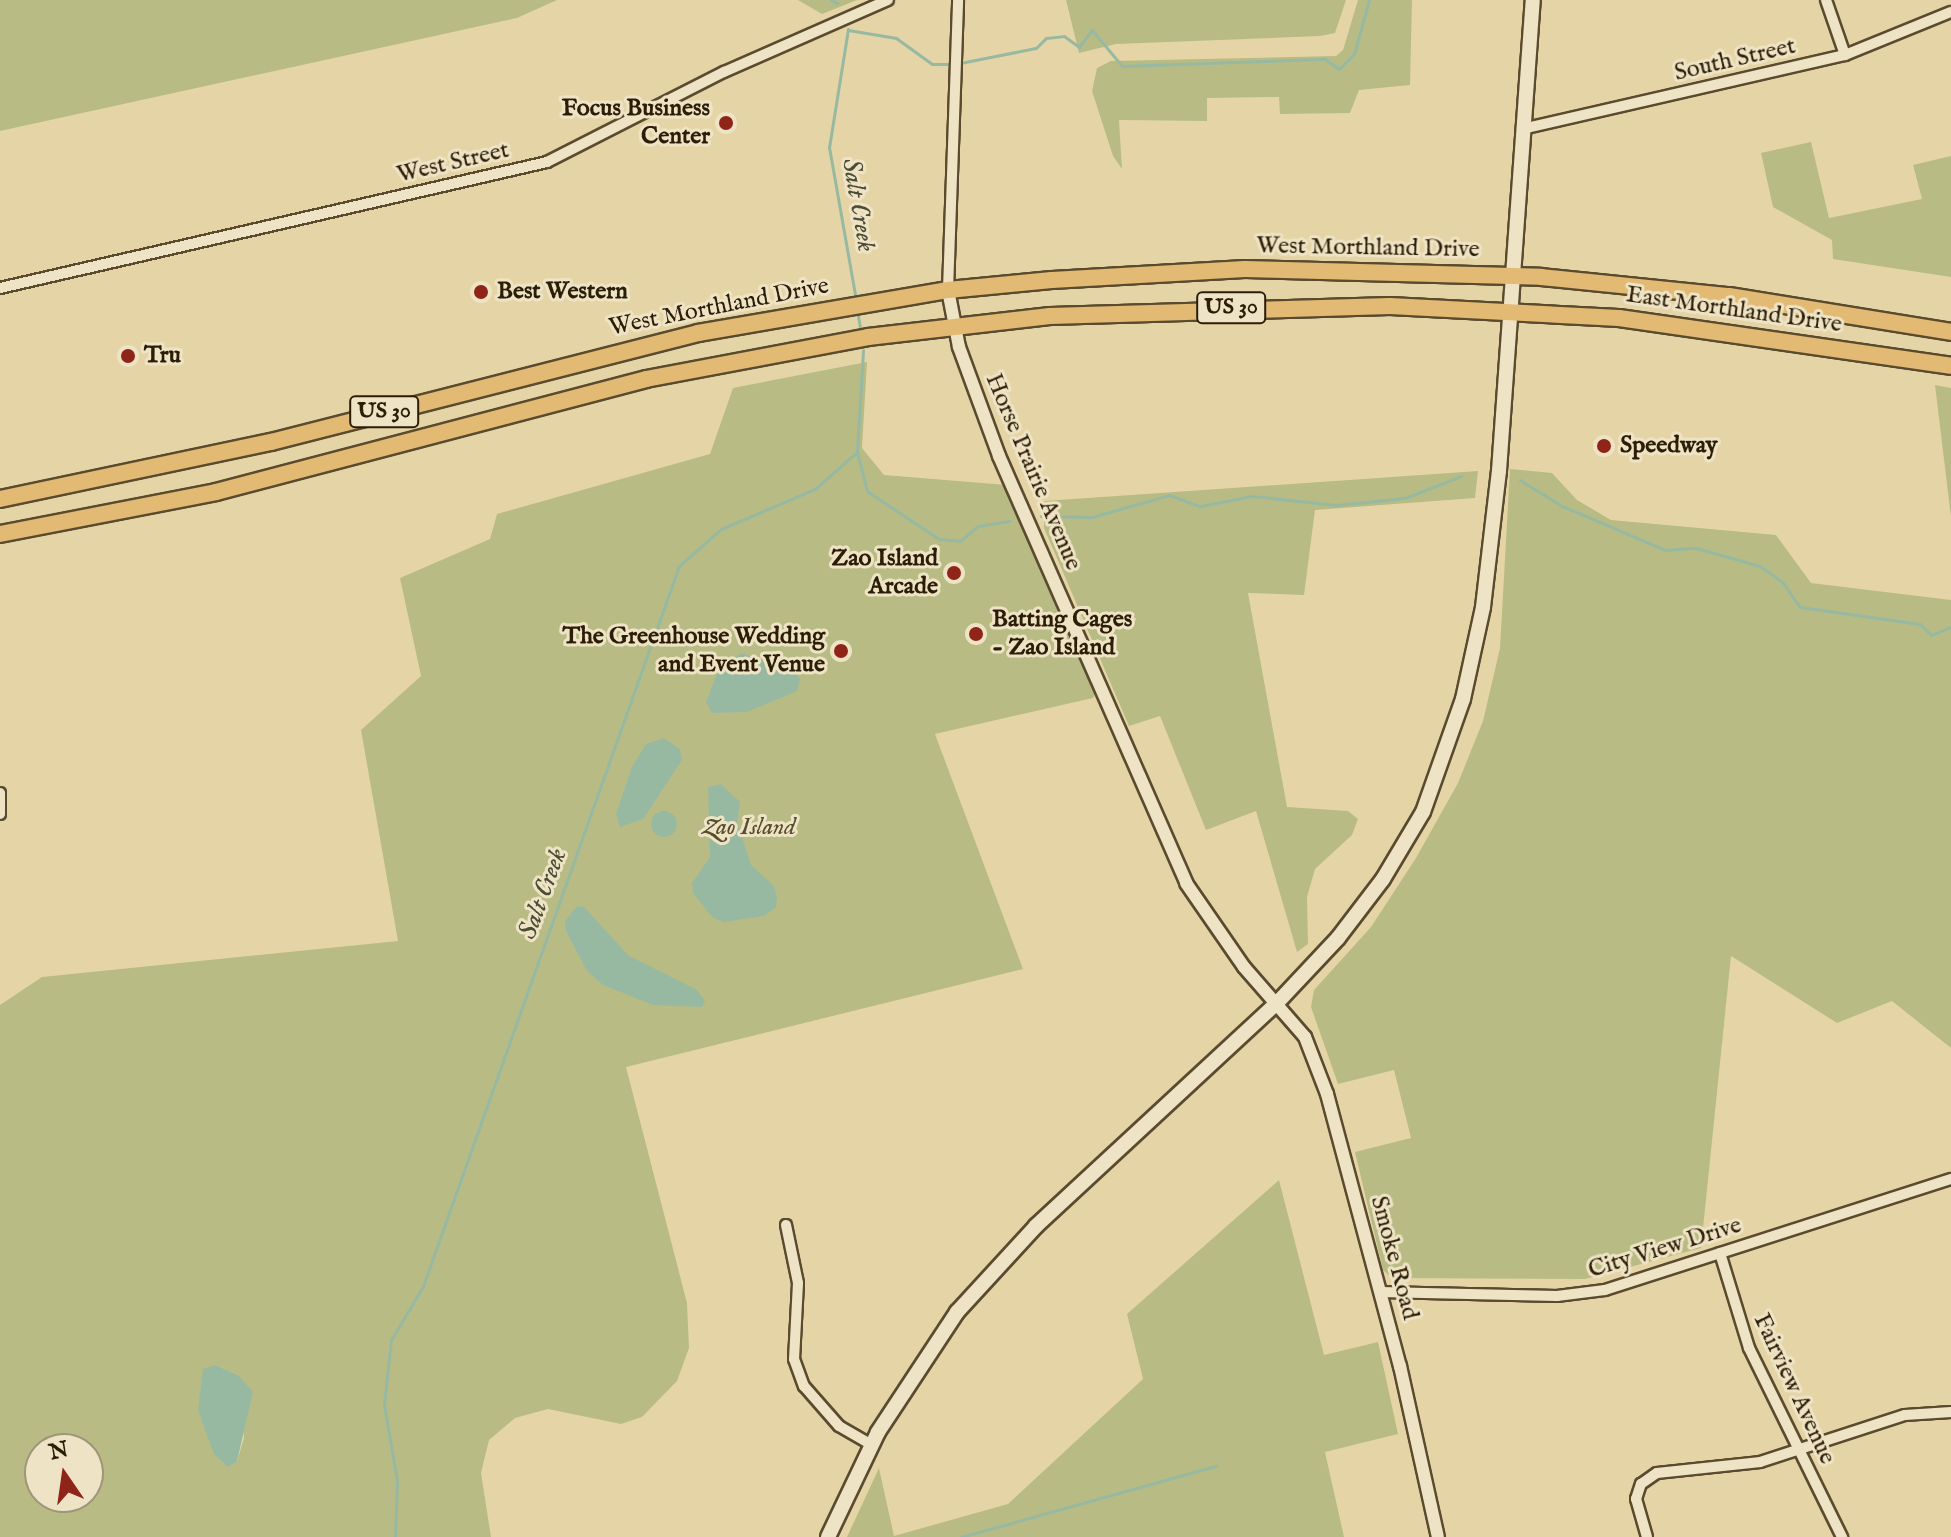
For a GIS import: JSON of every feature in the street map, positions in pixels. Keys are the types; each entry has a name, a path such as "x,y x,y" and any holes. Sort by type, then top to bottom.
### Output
{"highway":[{"name":"West Morthland Drive","path":"0,499 271,442 698,333 948,290 1245,269 1511,276"},
{"name":"East Morthland Drive","path":"1511,276 1657,286 1951,332"},
{"name":"US 30","path":"0,534 216,492 646,379 954,326 1207,308 1390,306 1509,312"},
{"name":"East Morthland Drive","path":"1509,312 1688,326 1951,366"}],"main road":[{"path":"828,1537 872,1445 949,1323 986,1278 1277,1003 1383,879 1423,812 1443,763 1483,607 1499,471 1533,0"}],"street":[{"name":"West Street","path":"0,288 547,162 724,72 888,0"},
{"name":"Horse Prairie Avenue","path":"958,0 948,290 954,326 999,456 1186,883 1244,967 1277,1003"},
{"path":"1826,0 1845,55"},
{"name":"South Street","path":"1522,129 1845,55 1951,12"},
{"path":"0,793 0,814"},
{"name":"Smoke Road","path":"1277,1003 1305,1037 1327,1094 1380,1292 1438,1537"},
{"name":"City View Drive","path":"1380,1292 1580,1294 1627,1285 1951,1179"},
{"path":"786,1225 798,1283 794,1359 804,1386 839,1426 872,1445"},
{"name":"Fairview Avenue","path":"1720,1253 1749,1348 1842,1537"},
{"path":"1647,1537 1636,1499 1641,1484 1657,1473 1728,1467 1799,1451 1905,1415 1951,1412"}],"green space":[{"path":"0,0 557,0 517,18 0,131"},
{"path":"798,0 857,0 822,14"},
{"path":"1066,0 1346,0 1335,33 1320,36 1116,44 1079,53"},
{"path":"1358,0 1412,0 1410,85 1359,90 1350,113 1280,114 1279,97 1207,98 1207,121 1119,120 1122,169 1113,156 1092,91 1097,68 1111,61 1336,56 1343,50"},
{"path":"1811,142 1829,218 1922,199 1913,165 1951,156 1951,277 1833,259 1832,240 1773,207 1761,153"},
{"name":"Zao Island","path":"867,362 862,448 884,475 1007,485 1097,689 1093,698 935,734 1023,969 626,1067 687,1303 689,1348 677,1381 642,1417 621,1424 548,1409 515,1418 489,1440 481,1473 491,1537 0,1537 0,1005 42,977 398,941 361,730 421,676 400,578 490,539 497,514 710,454 733,388","holes":["216,1365 238,1375 244,1438 237,1461"]},
{"path":"1935,385 1951,388 1951,517"},
{"path":"1510,469 1552,473 1577,500 1611,520 1776,535 1811,583 1951,600 1951,1048 1892,1001 1837,1023 1731,956 1701,1248 1585,1279 1392,1278 1383,1270 1355,1152 1411,1138 1394,1070 1338,1084 1311,1007 1314,990 1371,927 1416,858 1458,783 1483,721 1500,648"},
{"path":"1478,471 1475,498 1315,510 1304,595 1248,593 1287,807 1348,811 1358,819 1352,835 1315,869 1307,897 1308,944 1297,952 1256,811 1206,830 1160,716 1129,726 1044,528 1044,501"},
{"path":"1279,1180 1324,1355 1378,1342 1398,1434 1325,1452 1344,1537 847,1537 879,1468 894,1536 1008,1504 1143,1379 1127,1314"}],"shaded area":[{"path":"742,653 763,661 788,661 800,679 797,691 747,712 712,713 706,702 716,676 725,662"},
{"path":"664,738 680,749 682,760 643,819 620,827 616,814 632,767 646,744"},
{"path":"721,784 740,802 737,822 751,865 773,885 777,896 776,907 764,916 724,922 713,918 693,893 692,883 710,857 708,787"},
{"path":"664,811 673,815 677,824 673,833 664,837 655,833 651,824 655,815"},
{"path":"577,906 584,907 629,956 697,990 705,1001 702,1007 653,1005 603,985 587,971 566,931 565,921"},
{"path":"216,1365 238,1375 253,1392 237,1461 228,1467 214,1454 198,1410 203,1369"}],"waterway":[{"name":"Salt Creek","path":"831,0 837,3"},
{"path":"960,63 1036,48 1046,38 1064,36 1079,47 1092,30 1122,66 1325,59 1339,69 1354,54 1369,0"},
{"name":"Salt Creek","path":"848,29 829,147 855,294"},
{"path":"848,30 896,38 932,64 953,64"},
{"name":"Salt Creek","path":"858,316 860,327"},
{"name":"Salt Creek","path":"395,1537 397,1481 384,1404 391,1340 423,1286 679,566 721,529 815,489 857,452 863,350"},
{"path":"857,452 867,491 939,539 960,541 978,526 1010,521"},
{"path":"1041,516 1092,517 1169,495 1200,506 1252,496 1336,505 1405,498 1461,476"},
{"path":"1520,480 1562,506 1665,550 1696,548 1760,566 1783,583 1800,607 1920,624 1931,635 1951,627"},
{"path":"961,1537 1216,1466"}],"place":[{"name":"Focus Business Center","path":"726,123"},
{"name":"Best Western","path":"481,292"},
{"name":"Tru","path":"128,356"},
{"name":"Speedway","path":"1604,446"},
{"name":"Zao Island Arcade","path":"954,573"},
{"name":"Batting Cages - Zao Island","path":"976,634"},
{"name":"The Greenhouse Wedding and Event Venue","path":"841,651"}]}
